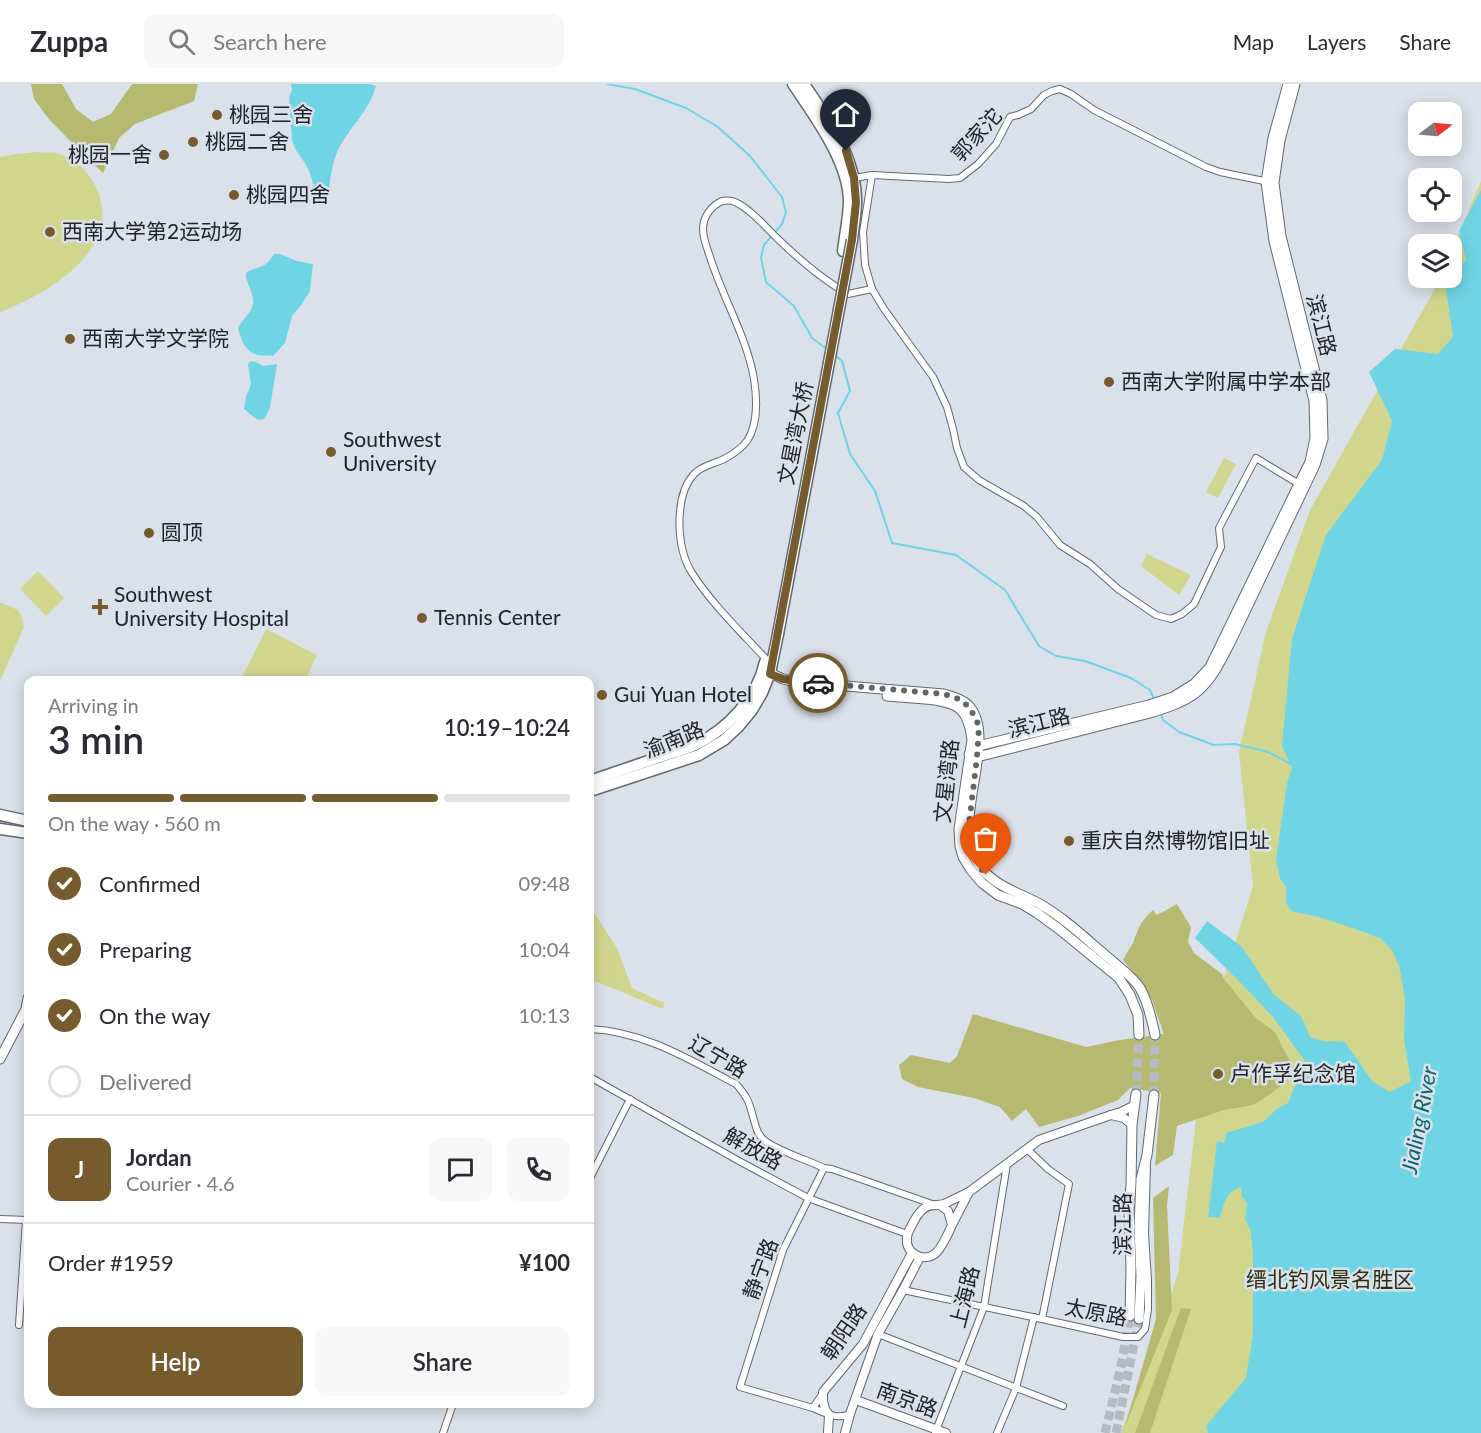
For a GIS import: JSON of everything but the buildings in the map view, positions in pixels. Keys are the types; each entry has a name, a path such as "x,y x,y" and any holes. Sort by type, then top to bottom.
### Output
{"highway":[{"name":"文星湾大桥","path":"775,633 843,250 849,203 846,180 837,155 793,84"},
{"name":"文星湾大桥","path":"775,633 852,240 856,202 854,178 846,151 804,84"},
{"name":"渝南路","path":"594,780 696,745 718,731 732,719 767,677 766,660 775,633"},
{"name":"渝南路","path":"594,790 699,755 724,740 752,710 762,693 775,633"},
{"path":"0,815 24,819"},
{"path":"0,829 24,832"}],"main road":[{"name":"滨江路","path":"1212,669 1310,462 1315,438 1314,401 1274,241 1270,182 1273,138 1288,84"},
{"name":"滨江路","path":"973,755 1089,724 1173,697 1212,669 1230,643 1315,465 1323,439 1322,400 1281,236 1270,182 1295,84"},
{"name":"文星湾路","path":"767,677 796,682 944,694 959,699 968,706 979,728 978,746 973,755 959,829 963,857 982,883 998,896 1022,904 1038,913 1119,978 1130,995 1138,1015 1139,1035"},
{"name":"文星湾路","path":"767,677 776,684 789,687 943,701 964,714 970,726 973,755 968,838 978,864 986,875 1000,885 1040,904 1064,920 1125,972 1140,988 1152,1017 1155,1035"},
{"name":"滨江路","path":"978,746 1089,724"},
{"path":"0,1059 24,1013"},
{"name":"滨江路","path":"1136,1094 1132,1125 1129,1208 1134,1318 1141,1277 1139,1226 1141,1179 1147,1155 1154,1095"}],"street":[{"name":"郭家沱","path":"854,178 872,174 960,178 978,164 996,144 1010,117 1031,109 1044,95 1060,89 1094,110 1206,167 1270,182"},
{"path":"872,174 863,232 865,265 872,289 933,377 947,407 964,467 979,480 1024,506 1037,517 1060,545 1090,564 1118,589 1156,615 1170,619 1182,614 1194,604 1221,547 1219,528 1256,458 1299,484"},
{"path":"766,660 691,572 682,548 679,525 683,492 693,475 700,469 725,459 741,448 753,429 755,416 755,394 749,360 704,238 703,227 707,213 720,202 727,200 737,203 829,283 848,294 872,289"},
{"name":"辽宁路","path":"594,1029 626,1034 654,1042 736,1084 751,1104 756,1129 763,1139 774,1146 824,1168 936,1205"},
{"name":"解放路","path":"594,1079 808,1198 907,1234"},
{"path":"594,1170 630,1099"},
{"path":"969,1192 935,1254 920,1257 912,1252 907,1242 907,1234 921,1210 969,1192 1039,1140 1135,1105"},
{"path":"1111,1115 1124,1118 1132,1125"},
{"path":"997,1433 1016,1389 1038,1318 1069,1184 1027,1149"},
{"name":"太原路","path":"903,1290 1123,1337 1138,1337 1145,1329 1148,1309 1145,1234 1147,1155"},
{"name":"上海路","path":"935,1431 984,1307 1007,1164"},
{"name":"静宁路","path":"813,1408 740,1387 783,1250 824,1168"},
{"path":"936,1205 948,1211 952,1225"},
{"path":"0,1219 24,1220"},
{"name":"朝阳路","path":"830,1433 829,1415 825,1409 823,1392 863,1344 912,1252"},
{"path":"845,1433 878,1334 920,1257"},
{"path":"19,1325 24,1259"},
{"path":"878,1334 1063,1406"},
{"path":"823,1392 813,1408 836,1417 845,1417 850,1414"},
{"name":"南京路","path":"856,1400 935,1431 946,1433"},
{"path":"443,1433 452,1408"},
{"path":"830,1433 838,1431 840,1433"}],"green space":[{"path":"31,84 62,84 76,109 93,122 111,114 132,84 198,84 194,101 135,124 119,138 103,173 48,118 34,99"},
{"name":"西南大学第2运动场","path":"37,152 62,155 77,163 85,171 92,180 101,203 101,225 93,245 80,263 62,279 0,312 0,157"},
{"name":"缙北钓风景名胜区","path":"1481,181 1481,1433 1121,1433 1178,1274 1206,1034 1253,886 1239,752 1266,632 1310,510 1435,288 1462,288 1462,234 1459,234"},
{"path":"1224,458 1236,464 1218,498 1206,492"},
{"path":"1147,554 1191,575 1179,595 1141,566"},
{"path":"38,571 64,598 46,616 20,589"},
{"path":"0,602 18,610 24,627 0,681"},
{"path":"266,629 317,655 307,676 242,676"},
{"path":"1177,904 1191,927 1188,942 1194,953 1222,974 1255,1017 1276,1033 1295,1068 1288,1080 1253,1105 1224,1110 1177,1126 1173,1155 1155,1166 1161,1093 1130,1088 1118,1100 1078,1116 1039,1127 1026,1109 1012,1121 1000,1107 974,1098 918,1087 902,1079 899,1065 911,1055 950,1063 957,1056 973,1014 1086,1047 1164,1034 1152,1000 1123,960 1140,925 1149,914 1153,910 1157,915"},
{"path":"594,912 618,950 632,988 664,1003 663,1009 594,981"},
{"path":"1169,1186 1167,1206 1172,1310 1125,1427 1156,1319 1153,1198"},
{"path":"1181,1308 1191,1309 1150,1433 1135,1433"}],"water":[{"path":"291,84 370,84 376,86 369,104 337,152 331,172 328,200 316,190 309,170 293,144 289,97 292,90"},
{"name":"缙北钓风景名胜区","path":"1481,190 1481,1433 1208,1433 1206,1426 1246,1378 1253,1334 1253,1255 1251,1231 1245,1219 1247,1203 1242,1197 1241,1187 1229,1195 1220,1218 1208,1217 1217,1141 1224,1143 1226,1133 1263,1122 1278,1108 1288,1103 1305,1061 1273,1017 1195,938 1207,921 1242,947 1274,995 1301,1016 1310,1037 1323,1041 1345,1042 1372,1081 1390,1092 1411,1081 1404,1040 1405,1000 1400,969 1392,950 1380,938 1315,916 1291,911 1286,903 1286,887 1280,878 1276,860 1287,783 1292,768 1282,746 1292,639 1326,535 1382,460 1392,421 1369,372 1395,349 1438,354 1453,337 1446,288 1462,288 1462,264 1466,260 1462,234 1459,231"},
{"path":"274,254 313,264 310,291 292,316 285,343 273,356 250,352 242,342 238,329 253,303 246,273 265,264"},
{"path":"251,361 263,366 277,364 270,408 264,419 258,420 244,409 251,384 248,364"}],"waterway":[{"path":"607,84 635,89 686,108 718,127 750,156 782,197 786,212 782,224 764,245 761,258 766,282 794,306 812,338 828,350"},
{"path":"835,355 842,361 850,391 838,413 850,454 875,491 892,543 956,555 1005,590 1039,646 1056,656 1085,661 1131,678 1150,690 1155,701"},
{"path":"1161,714 1163,720 1179,732 1214,745 1235,744 1268,752 1291,764"}],"tunnel":[{"path":"1136,1094 1139,1035"},
{"path":"1154,1095 1155,1035"},
{"path":"1105,1433 1130,1316"},
{"path":"1116,1433 1139,1319"}],"way so far":[{"path":"818,683 944,694 959,699 968,706 976,718 979,738 968,838 974,856 986,875"}],"place":[{"name":"桃园三舍","path":"217,115"},
{"name":"桃园二舍","path":"193,142"},
{"name":"桃园一舍","path":"164,155"},
{"name":"桃园四舍","path":"234,195"},
{"name":"西南大学第2运动场","path":"50,232"},
{"name":"西南大学文学院","path":"70,339"},
{"name":"西南大学附属中学本部","path":"1109,382"},
{"name":"Southwest University","path":"331,452"},
{"name":"圆顶","path":"149,533"},
{"name":"Southwest University Hospital","path":"100,607"},
{"name":"Tennis Center","path":"422,618"},
{"name":"Gui Yuan Hotel","path":"602,695"},
{"name":"重庆自然博物馆旧址","path":"1069,841"},
{"name":"卢作孚纪念馆","path":"1218,1074"}],"route":[{"path":"818,683 796,682 770,674 852,240 856,202 854,178 846,151"}],"water label":[{"name":"Jialing River","path":"1419,1120"}]}
